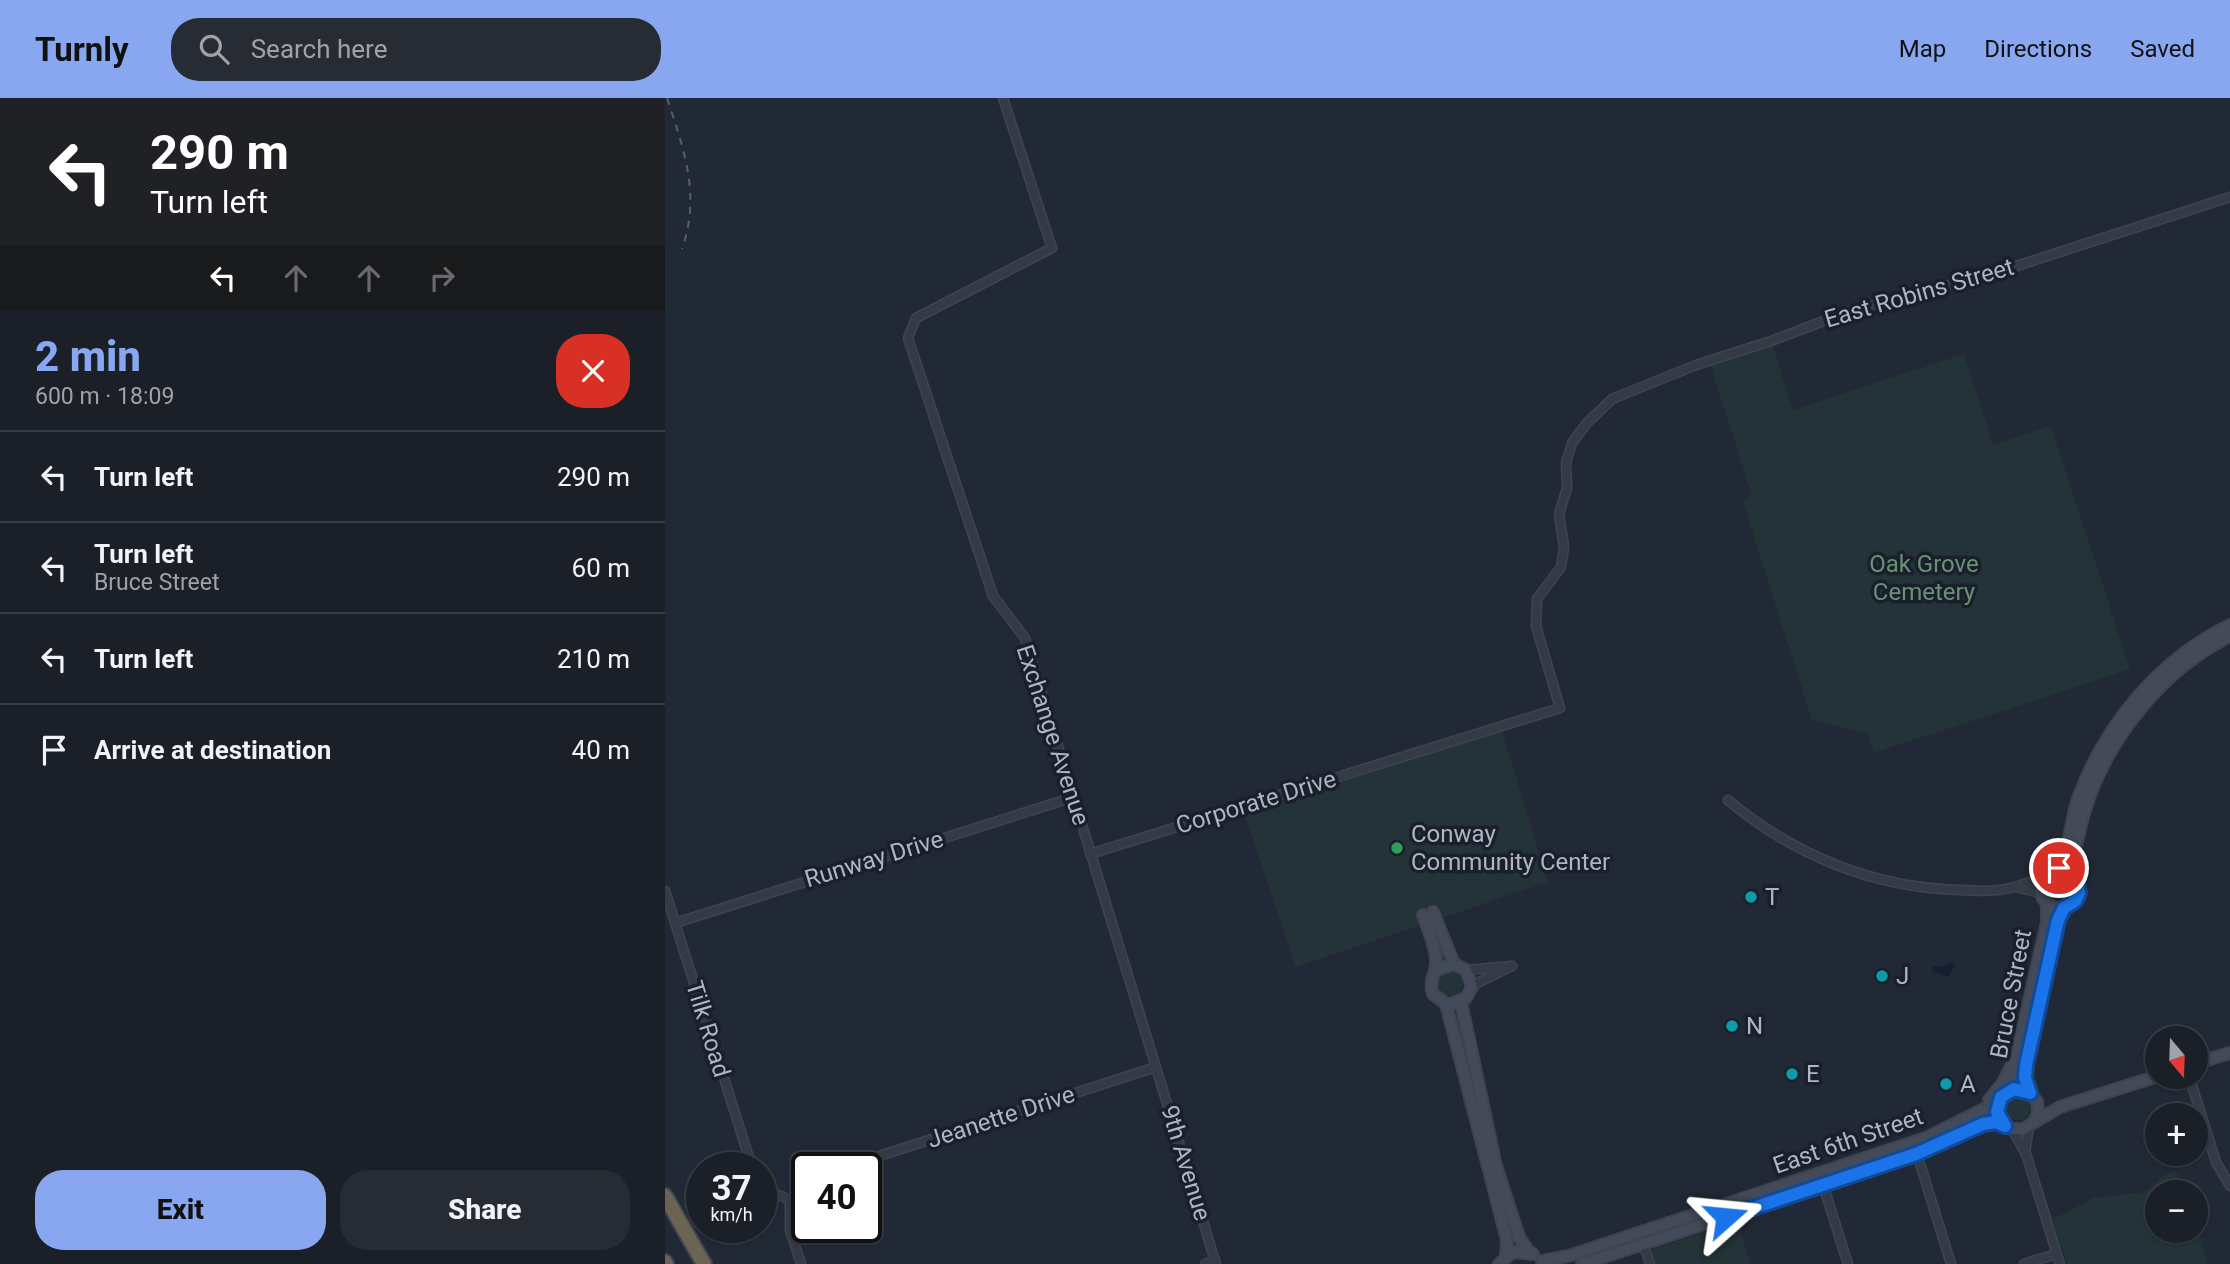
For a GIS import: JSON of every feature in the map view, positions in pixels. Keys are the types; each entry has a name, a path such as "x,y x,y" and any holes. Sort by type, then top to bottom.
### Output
{"highway":[{"path":"665,1196 704,1264"}],"street":[{"name":"Exchange Avenue","path":"1003,98 1052,248 916,318 908,338 992,596 1025,638 1156,1067"},
{"name":"East Robins Street","path":"1612,398 1850,310 1998,272 2230,197"},
{"name":"Corporate Drive","path":"1090,854 1560,708 1536,626 1538,599 1561,567 1564,547 1559,514 1567,488 1566,464 1572,443 1585,424 1612,398"},
{"path":"1728,800 1795,847 1869,877 1945,890 2016,887 2044,876 2055,869 2063,859 2074,809 2092,764 2123,715 2162,671 2230,625"},
{"path":"2162,671 2173,670 2230,636"},
{"path":"2016,887 2064,908 2075,901 2079,893 2074,854 2090,798 2118,740 2146,702 2203,652"},
{"path":"2146,702 2145,698 2162,680 2162,671"},
{"name":"Runway Drive","path":"675,923 1074,797"},
{"path":"2055,869 2068,870 2075,875"},
{"path":"2044,876 2044,898"},
{"name":"Tilk Road","path":"665,891 746,1152"},
{"name":"Bruce Street","path":"2005,1094 2016,1077 2017,1055 2047,922 2044,898"},
{"name":"Bruce Street","path":"2033,1097 2025,1078 2026,1065 2055,929 2064,908"},
{"path":"1428,913 1454,964 1466,970 1512,966 1478,983 1461,1002 1446,1004 1436,999 1430,988 1436,970 1436,958 1428,913"},
{"path":"1436,970 1454,964"},
{"path":"1466,970 1472,981 1470,993"},
{"path":"1461,1002 1496,1166 1519,1237 1529,1252 1543,1262"},
{"path":"1446,1004 1507,1240 1502,1260"},
{"path":"2209,1059 2230,1053"},
{"path":"1969,1117 1996,1092 2017,1055"},
{"name":"Jeanette Drive","path":"882,1155 1156,1067"},
{"name":"9th Avenue","path":"1156,1067 1216,1262 1205,1264"},
{"path":"2008,1128 2030,1126 2060,1107 2145,1080"},
{"path":"2060,1107 2019,1089 2005,1094 1997,1112 2025,1154 2060,1264"},
{"path":"2193,1089 2216,1162 2230,1186"},
{"name":"East 6th Street","path":"1543,1262 1572,1255 1911,1143 1969,1117 2005,1094"},
{"path":"2025,1154 2030,1126 2038,1114 2033,1097"},
{"name":"East 6th Street","path":"1582,1264 1916,1154 1983,1124 1996,1122 2008,1128"},
{"path":"1916,1154 1951,1264"},
{"path":"1823,1185 1848,1264"},
{"path":"777,1194 790,1200 790,1230 801,1264"},
{"path":"1643,1244 1650,1264"},
{"path":"1502,1260 1513,1252 1529,1252"},
{"path":"2024,1264 2056,1254"}],"green space":[{"name":"Oak Grove Cemetery","path":"1771,341 1793,410 1964,354 1993,445 2051,426 2130,669 1874,753 1868,734 1812,720 1743,502 1751,493 1709,361"},
{"name":"Conway Community Center","path":"1502,731 1548,882 1296,967 1244,813"},
{"path":"2060,876 2071,883 2072,888 2065,899 2060,900 2049,893 2048,888 2055,877"},
{"path":"1451,972 1460,975 1463,984 1460,993 1451,996 1442,993 1439,984 1442,975"},
{"path":"2018,1096 2027,1099 2030,1108 2027,1117 2018,1120 2009,1117 2006,1108 2009,1099"},
{"path":"2176,1171 2180,1180 2159,1180"},
{"path":"2145,1192 2145,1243 2202,1243 2208,1264 2067,1264 2053,1219 2094,1198"},
{"path":"1737,1221 1751,1264 1654,1264 1650,1254 1653,1249"}],"water":[{"path":"1952,962 1955,966 1948,977 1932,971 1933,966 1942,967"}],"railway":[{"path":"667,98 684,154 690,191 688,229 682,249"}],"place":[{"name":"Conway Community Center","path":"1397,848"},
{"name":"T","path":"1751,897"},
{"name":"J","path":"1882,976"},
{"name":"N","path":"1732,1026"},
{"name":"E","path":"1792,1074"},
{"name":"A","path":"1946,1084"}],"route":[{"path":"1726,1217 1939,1146 1983,1124 1996,1122 2005,1126 1997,1112 2001,1097 2014,1089 2030,1093 2025,1078 2026,1065 2055,929 2060,914 2075,901 2079,893 2075,875 2059,868"}]}
